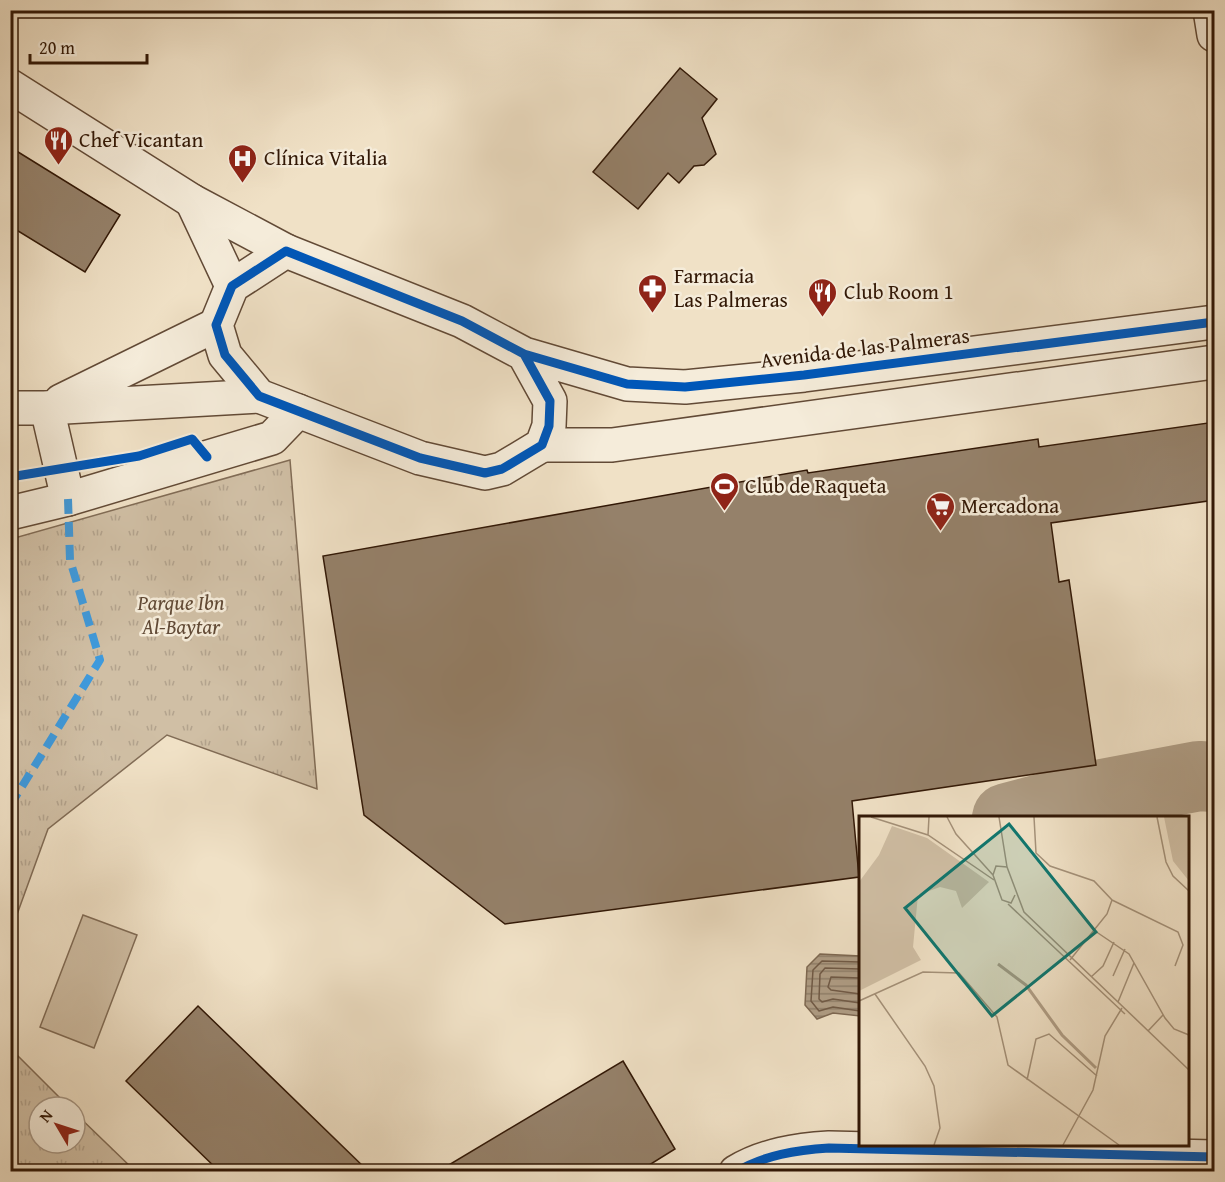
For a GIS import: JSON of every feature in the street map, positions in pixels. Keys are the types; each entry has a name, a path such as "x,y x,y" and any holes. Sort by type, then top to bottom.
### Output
{"street":[{"path":"1210,10 1215,35"},
{"path":"10,86 192,201 286,251 232,286 216,325 225,355 259,396"},
{"path":"192,201 232,286"},
{"name":"Avenida de las Palmeras","path":"286,251 462,321 524,354 627,384 685,387 804,375 1215,322"},
{"path":"47,408 216,325"},
{"path":"524,354 550,401 549,426 542,445"},
{"path":"10,408 259,396 420,458 467,471 485,473 502,469 542,445 612,445 1215,362"},
{"path":"47,408 68,499"},
{"path":"10,513 68,499 272,438 298,411"},
{"path":"736,1172 770,1157 799,1150 829,1148 1215,1157"}],"green space":[{"name":"Parque Ibn Al-Baytar","path":"290,460 317,789 167,735 48,829 11,931 11,539"},
{"path":"83,915 137,935 94,1048 40,1027"},
{"path":"11,1049 57,1095 27,1095 27,1155 87,1155 87,1125 135,1171 11,1171"}],"water":[{"path":"820,954 859,956 859,1016 833,1013 817,1019 805,1005 807,967"}],"building":[{"path":"680,68 717,99 702,118 716,154 704,165 694,166 679,183 668,173 638,209 593,172"},
{"path":"10,147 120,215 85,272 10,226"},
{"path":"1215,422 1215,500 1051,523 1059,582 1069,580 1096,765 852,801 859,877 505,924 364,815 323,556 807,470 808,473 1038,439 1039,447"},
{"path":"198,1006 369,1172 220,1172 126,1081"},
{"path":"623,1061 675,1149 638,1172 437,1172"}],"waterway":[{"path":"1015,816 1087,797 1199,776 1214,777"}],"marked path":[{"path":"10,806 100,660 70,560 68,499"}],"cycle path":[{"path":"524,354 550,401 549,426 542,445 502,469 485,473 420,458 259,396 225,355 216,325 232,286 286,251 462,321 524,354 627,384 685,387 804,375 1214,322"},
{"path":"10,477 139,456 192,439 207,457"},
{"path":"736,1172 758,1161 781,1154 829,1148 1214,1157"}],"place":[{"name":"Chef Vicantan","path":"58,166"},
{"name":"Clínica Vitalia","path":"243,184"},
{"name":"Farmacia Las Palmeras","path":"653,314"},
{"name":"Club Room 1","path":"823,318"},
{"name":"Club de Raqueta","path":"724,512"},
{"name":"Mercadona","path":"940,532"}]}
